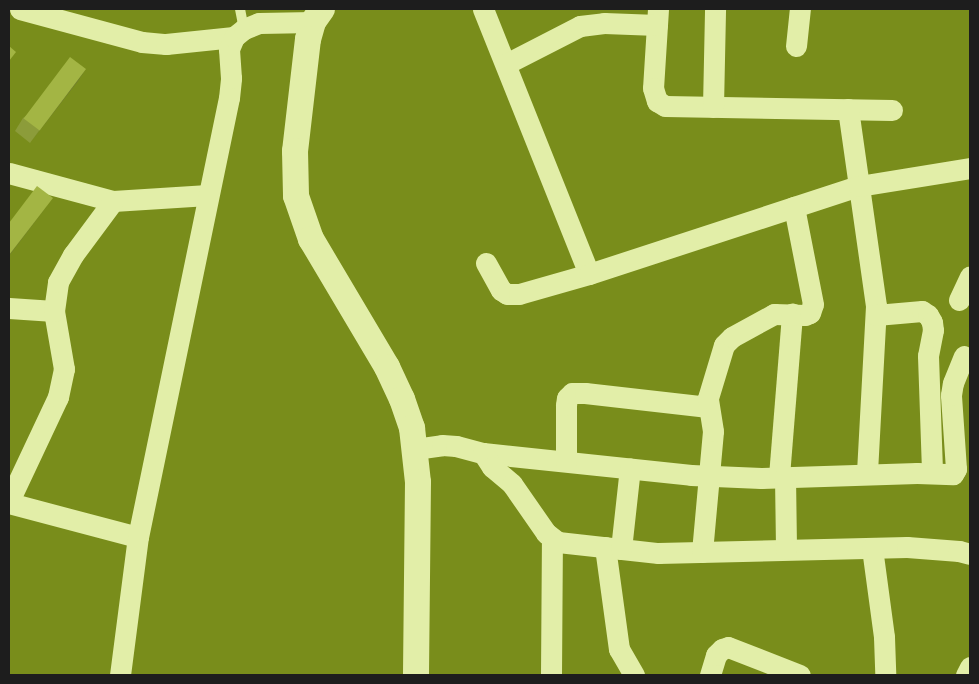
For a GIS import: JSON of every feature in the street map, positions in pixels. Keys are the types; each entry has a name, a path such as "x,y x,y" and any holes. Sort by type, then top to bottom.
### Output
{"street":[{"path":"20,9 142,42 166,44 246,21 318,16 308,39 295,151 296,196 311,239 373,342 402,399 412,428 418,482 416,675"},
{"path":"483,9 590,274"},
{"path":"713,107 715,9"},
{"path":"796,46 800,9"},
{"path":"506,64 580,26 657,17 653,88 658,101 665,106 892,110"},
{"path":"120,675 138,537 228,98 231,78 228,49 246,21"},
{"path":"848,109 876,315 867,474"},
{"path":"486,263 501,290 512,295 590,274 859,186 970,168"},
{"path":"9,173 113,201 208,195"},
{"path":"113,201 74,255 58,282 54,311 64,369 58,397 9,502 138,537"},
{"path":"702,552 713,432 708,398 724,344 774,314 804,315 810,312 814,304 794,207"},
{"path":"958,300 970,276"},
{"path":"9,308 54,311"},
{"path":"876,315 922,311 928,315 932,322 933,330 928,356 932,473"},
{"path":"786,549 782,476 792,314"},
{"path":"415,449 449,446 483,453 709,476 953,474 956,472 951,395 953,383 964,356"},
{"path":"566,461 566,405 567,398 572,393 708,407"},
{"path":"483,453 492,467 512,484 552,540 551,675"},
{"path":"630,468 613,548 619,649 634,675"},
{"path":"552,540 658,553 872,548 933,549 970,554"},
{"path":"872,548 884,637 885,675"},
{"path":"710,675 716,655 722,649 728,648 800,675"},
{"path":"966,675 970,668"}],"building":[{"path":"9,46 16,52 9,61"},
{"path":"70,57 86,69 40,131 24,118"},
{"path":"37,186 53,198 9,255 9,223"}]}
